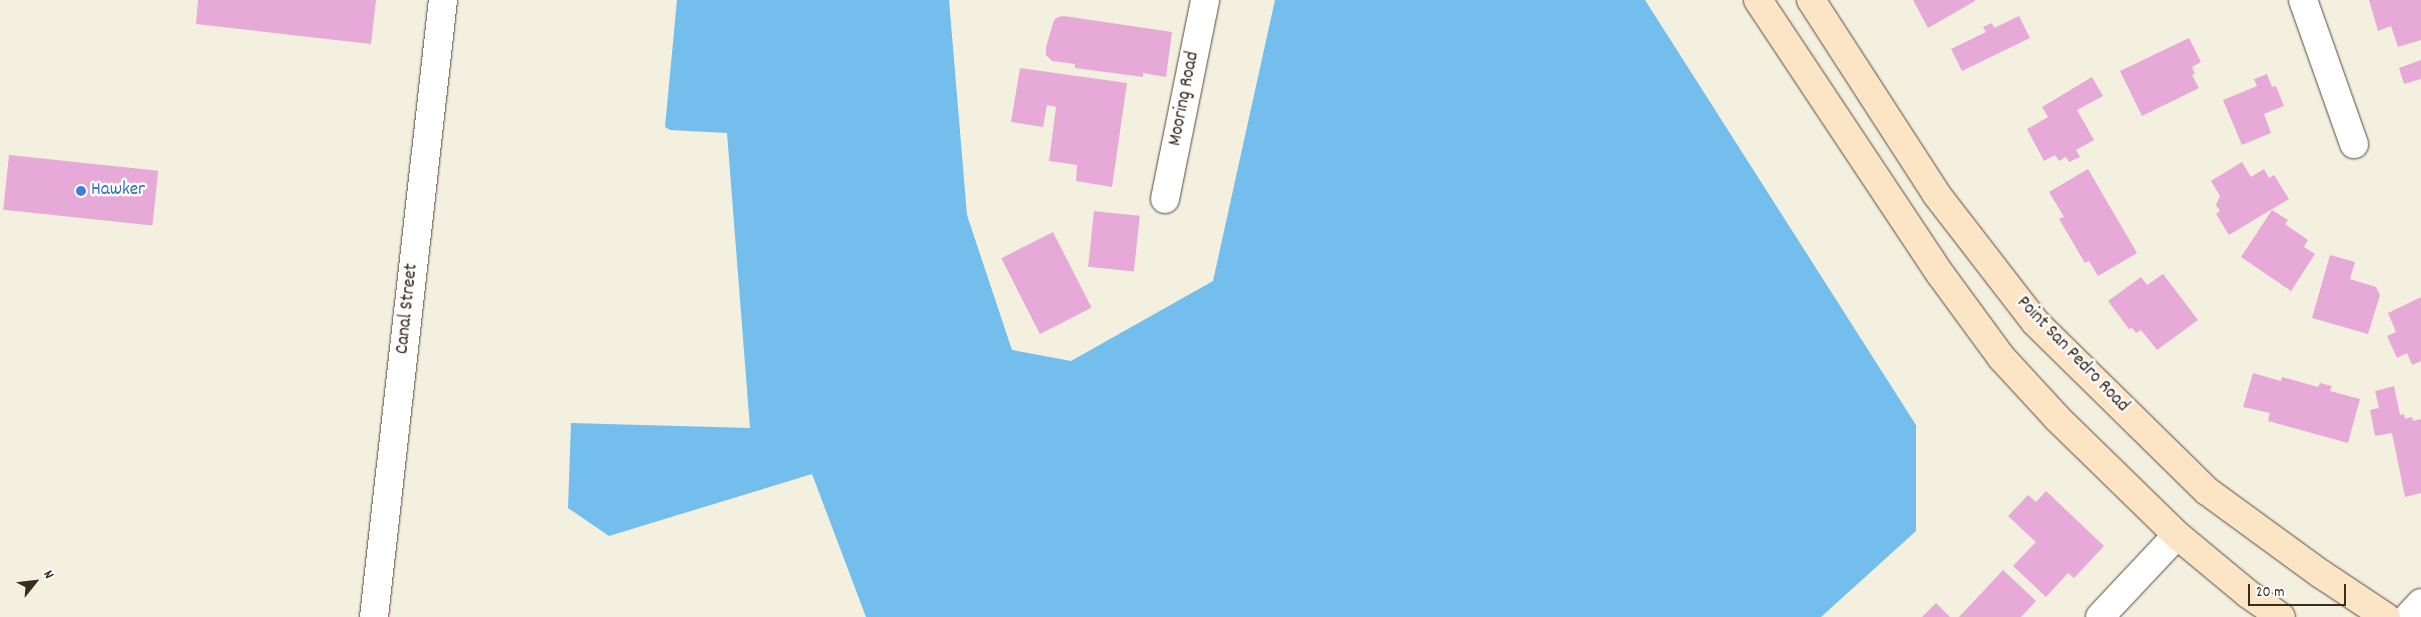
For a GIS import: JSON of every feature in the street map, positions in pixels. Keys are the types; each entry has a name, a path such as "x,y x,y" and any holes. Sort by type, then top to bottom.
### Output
{"main road":[{"path":"1758,0 1941,275 2001,357 2057,418 2177,535 2248,594 2281,617"},
{"name":"Point San Pedro Road","path":"1811,0 1937,195 2035,322 2207,491 2321,574 2386,617"}],"street":[{"name":"Canal Street","path":"374,617 442,0"},
{"name":"Mooring Road","path":"1165,199 1205,0"},
{"path":"2303,0 2354,144"},
{"path":"2100,617 2177,535"},
{"path":"2408,617 2421,603"}],"water":[{"path":"677,0 949,0 967,215 1012,350 1071,361 1213,281 1275,0 1645,0 1916,425 1916,531 1821,617 866,617 812,474 609,536 568,508 571,423 750,428 727,133 670,130 665,127"}],"building":[{"path":"198,0 376,0 371,44 196,24"},
{"path":"1913,0 1975,0 1975,1 1928,28"},
{"path":"2369,0 2421,0 2421,40 2398,47 2391,26 2378,31"},
{"path":"1064,16 1172,32 1166,77 1143,73 1143,77 1075,68 1075,64 1052,61 1046,55 1046,47 1054,20"},
{"path":"2019,16 2030,38 1962,71 1951,49 1986,32 1983,27 1992,23 1994,28"},
{"path":"2189,38 2201,62 2192,67 2195,74 2192,75 2199,88 2142,116 2120,71"},
{"path":"2421,60 2421,79 2404,84 2399,68"},
{"path":"1020,68 1127,83 1112,187 1076,181 1077,165 1049,161 1056,107 1047,105 1043,127 1011,122"},
{"path":"2267,74 2272,87 2276,86 2284,106 2264,114 2271,133 2242,145 2223,100 2257,86 2254,79"},
{"path":"2092,77 2103,96 2077,110 2094,140 2076,150 2080,157 2069,162 2066,157 2059,161 2055,155 2044,161 2027,129 2048,117 2042,107"},
{"name":"Hawker","path":"9,155 158,171 152,225 3,210"},
{"path":"2242,162 2251,177 2264,169 2269,178 2274,175 2289,199 2229,235 2216,214 2220,211 2216,205 2220,196 2211,181"},
{"path":"2088,169 2137,253 2098,276 2089,261 2085,263 2059,219 2064,217 2049,192"},
{"path":"2272,210 2288,220 2285,224 2308,240 2304,247 2315,254 2291,291 2241,257"},
{"path":"1094,211 1140,216 1134,272 1088,267"},
{"path":"1053,232 1092,308 1040,334 1001,258"},
{"path":"2330,255 2355,262 2350,279 2376,287 2380,295 2368,334 2312,318"},
{"path":"2163,274 2198,320 2157,350 2141,330 2136,333 2132,328 2129,329 2108,301 2141,277 2147,285"},
{"path":"2421,297 2421,361 2412,365 2407,353 2397,358 2387,336 2396,332 2388,313"},
{"path":"2253,373 2281,381 2282,377 2318,387 2320,383 2332,386 2330,391 2360,399 2348,443 2268,421 2270,413 2243,407"},
{"path":"2394,386 2400,415 2404,414 2405,419 2412,417 2413,421 2421,419 2421,493 2405,497 2392,433 2375,436 2370,410 2379,408 2375,391"},
{"path":"2046,491 2104,546 2074,578 2068,573 2046,597 2013,566 2036,542 2008,516 2028,495 2036,502"},
{"path":"2003,570 2036,601 2021,617 1959,617"},
{"path":"1936,603 1950,617 1922,617"}],"place":[{"name":"Hawker","path":"81,191"}]}
